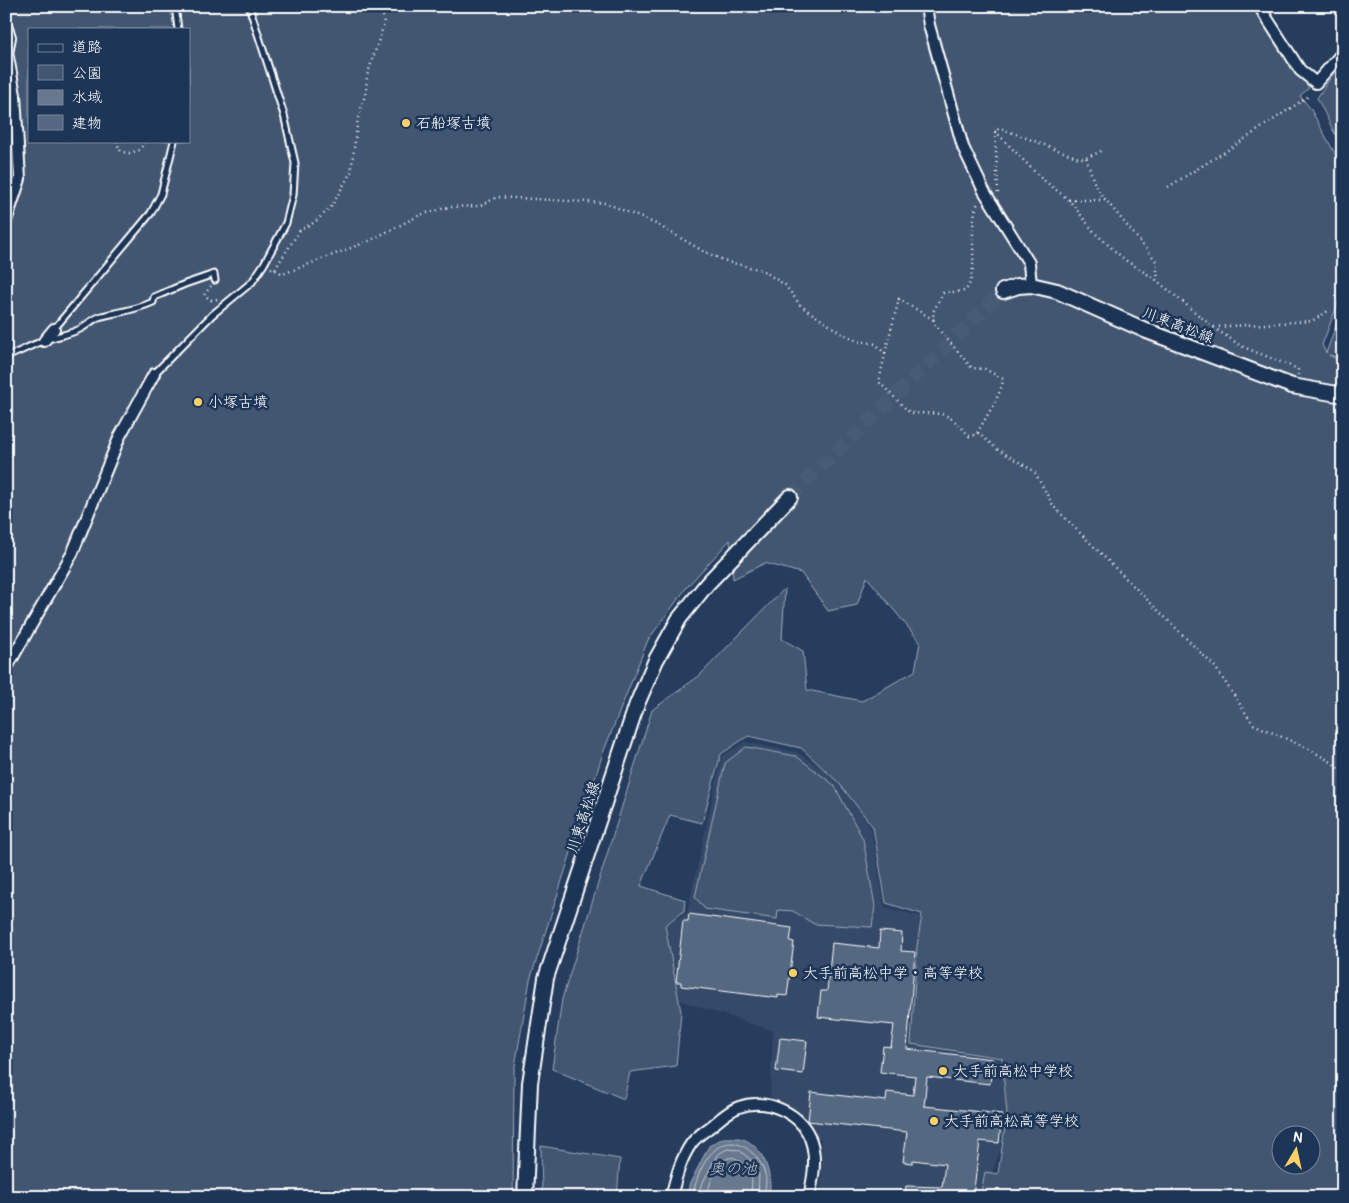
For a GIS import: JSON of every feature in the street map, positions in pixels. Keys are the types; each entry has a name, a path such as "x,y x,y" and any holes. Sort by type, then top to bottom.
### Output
{"main road":[{"name":"川東高松線","path":"1003,291 1018,286 1031,285 1057,291 1147,331 1292,386 1343,395"},
{"name":"川東高松線","path":"525,1197 530,1083 546,978 637,704 656,660 679,619 707,584 790,497"}],"street":[{"path":"926,6 929,25 963,147 984,191 1028,263 1031,285"},
{"path":"1259,6 1300,70 1316,83 1343,52"},
{"path":"6,26 10,37 7,59 16,95 20,179 6,220"},
{"path":"44,341 54,329"},
{"path":"6,670 72,554 120,436 154,374"},
{"path":"670,1197 680,1162 692,1142 739,1107 755,1104 769,1104 789,1113 802,1125 810,1140 814,1176 809,1197"}],"lane":[{"path":"175,6 178,28"},
{"path":"154,374 212,316 252,282 286,223 293,195 295,163 284,115 249,6"},
{"path":"54,329 152,213 161,194 174,142"},
{"path":"6,357 82,328 87,323 102,316 110,316 130,308 138,309 153,302 154,297 185,284 214,274 215,280"}],"path":[{"path":"274,269 300,230 315,222 331,207 351,172 358,118 366,92 367,76 384,24 382,6"},
{"path":"1168,187 1310,96"},
{"path":"995,131 1000,128 1079,158 1086,158 1101,151"},
{"path":"995,131 1041,178 1069,200 1095,233 1111,249 1158,281 1213,327 1241,346 1298,369 1298,375"},
{"path":"993,205 998,196 995,131"},
{"path":"116,142 121,152 129,153 140,150 144,142"},
{"path":"1086,158 1096,188 1108,200 1156,261 1158,281"},
{"path":"934,320 899,299 879,382 910,412 941,412 951,418 969,436 976,435 1003,388 1003,379 985,369 972,368 934,324 934,320 933,312 943,293 965,291 968,286 972,274 974,223 977,205 984,191"},
{"path":"264,264 283,274 369,241 420,215 448,207 480,206 498,197 606,203 656,224 703,252 728,262 762,270 785,285 801,306 841,333 858,341 876,344 885,354"},
{"path":"1069,200 1108,200"},
{"path":"207,298 204,295 215,280"},
{"path":"1213,327 1312,321 1328,311"},
{"path":"978,433 997,449 1034,471 1054,507 1215,667 1254,724 1309,749 1333,764 1343,774"}],"shaded area":[{"name":"大手前高松中学・高等学校","path":"744,742 796,752 841,780 871,829 885,908 920,916 916,1043 1000,1059 1008,1112 1000,1150 984,1197 817,1197 822,1177 821,1140 770,1097 773,1031 660,994 667,924 687,913 722,756"}],"green space":[{"path":"6,6 1254,6 1309,88 1300,96 1310,108 1343,168 1343,290 1322,345 1326,353 1343,307 1343,359 1329,355 1343,363 1343,1197 980,1197 985,1172 998,1174 1007,1114 1002,1058 911,1044 917,946 922,914 886,903 873,827 839,783 801,748 748,736 721,754 702,823 670,815 641,886 685,900 684,911 665,925 681,1012 676,1066 630,1072 624,1099 552,1069 562,999 652,710 699,676 785,588 782,639 803,651 807,690 862,701 915,671 920,642 867,577 857,605 828,611 801,573 765,563 733,579 730,540 687,587 648,640 603,753 530,980 514,1072 513,1197 6,1197"},
{"path":"1343,59 1343,150 1317,98"},
{"path":"746,747 796,756 834,785 863,839 875,906 872,927 814,924 793,911 778,910 777,919 705,909 695,897 725,763"},
{"path":"541,1146 620,1159 617,1197 542,1197"}],"water":[{"name":"奥の池","path":"723,1138 743,1139 757,1149 766,1164 768,1172 770,1181 769,1197 688,1197 689,1185 709,1146"}],"building":[{"path":"689,914 792,928 790,941 794,942 787,996 778,995 778,998 681,986 681,982 676,982 683,921 688,921"},
{"path":"880,931 902,933 901,951 915,952 907,1049 993,1059 990,1084 927,1077 924,1106 1002,1114 999,1143 980,1141 973,1197 905,1197 906,1186 942,1187 945,1164 913,1160 913,1163 903,1162 907,1132 808,1121 811,1092 886,1101 887,1092 913,1095 915,1076 880,1072 883,1046 891,1047 894,1025 818,1017 821,991 827,991 832,943 879,948"},
{"path":"780,1038 807,1041 803,1074 776,1071"}],"tunnel":[{"path":"790,497 1003,291"}],"place":[{"name":"石船塚古墳","path":"406,123"},
{"name":"小塚古墳","path":"198,402"},
{"name":"大手前高松中学・高等学校","path":"793,973"},
{"name":"大手前高松中学校","path":"943,1071"},
{"name":"大手前高松高等学校","path":"934,1121"}]}
